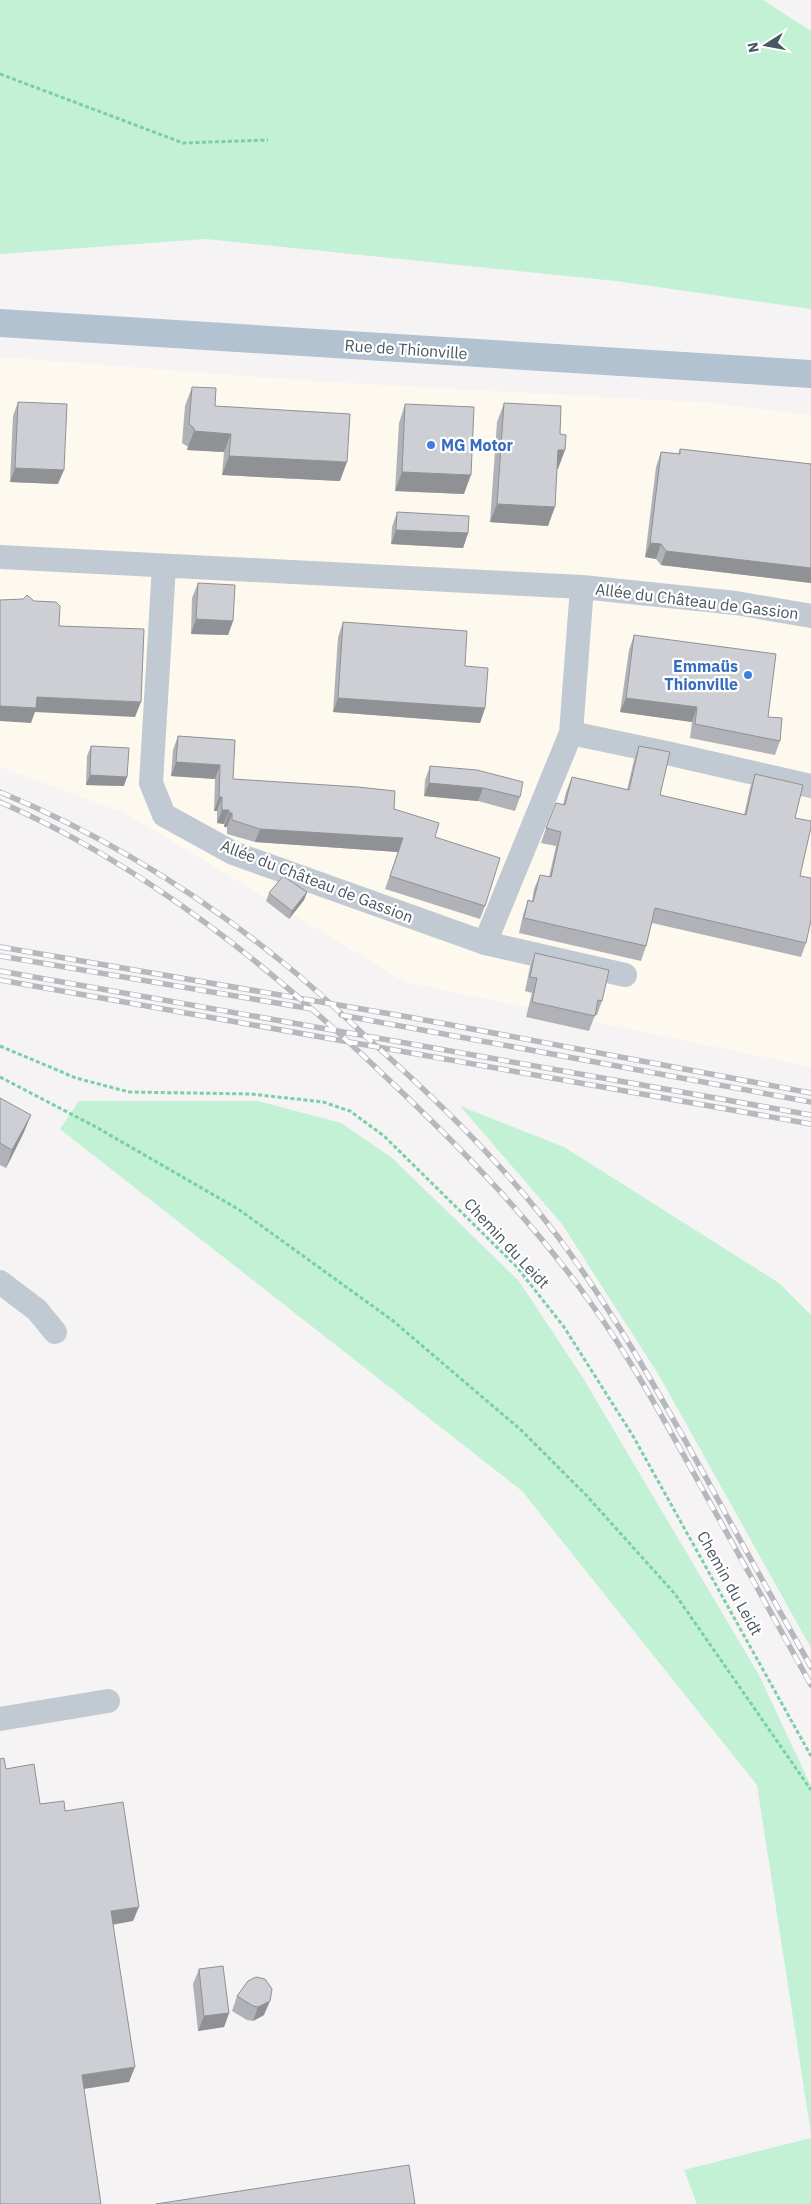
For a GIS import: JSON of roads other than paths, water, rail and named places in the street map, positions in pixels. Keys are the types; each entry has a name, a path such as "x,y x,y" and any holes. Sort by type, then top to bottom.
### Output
{"main road":[{"name":"Rue de Thionville","path":"0,323 811,374"}],"street":[{"name":"Allée du Château de Gassion","path":"0,557 582,587 736,603 811,616"},
{"name":"Allée du Château de Gassion","path":"164,566 151,783 164,815 233,853 485,943 625,975"},
{"name":"Allée du Château de Gassion","path":"485,943 571,733 582,587"},
{"path":"571,733 811,786"},
{"path":"0,1282 37,1310 55,1332"},
{"path":"0,1719 108,1701"}],"railway":[{"path":"0,792 39,809 116,848 189,893 259,943 323,997 455,1119 529,1201 552,1229 593,1286 662,1399 811,1667"},
{"path":"0,802 54,828 106,857 206,923 300,998 344,1038 442,1131 495,1186 568,1272 619,1345 673,1435 811,1685"},
{"path":"0,947 414,1018 811,1093"},
{"path":"0,956 312,1009"},
{"path":"0,971 811,1115"},
{"path":"0,980 811,1124"},
{"path":"341,1015 811,1102"}],"place":[{"name":"MG Motor","path":"431,445"},
{"name":"Emmaüs Thionville","path":"748,675"}]}
